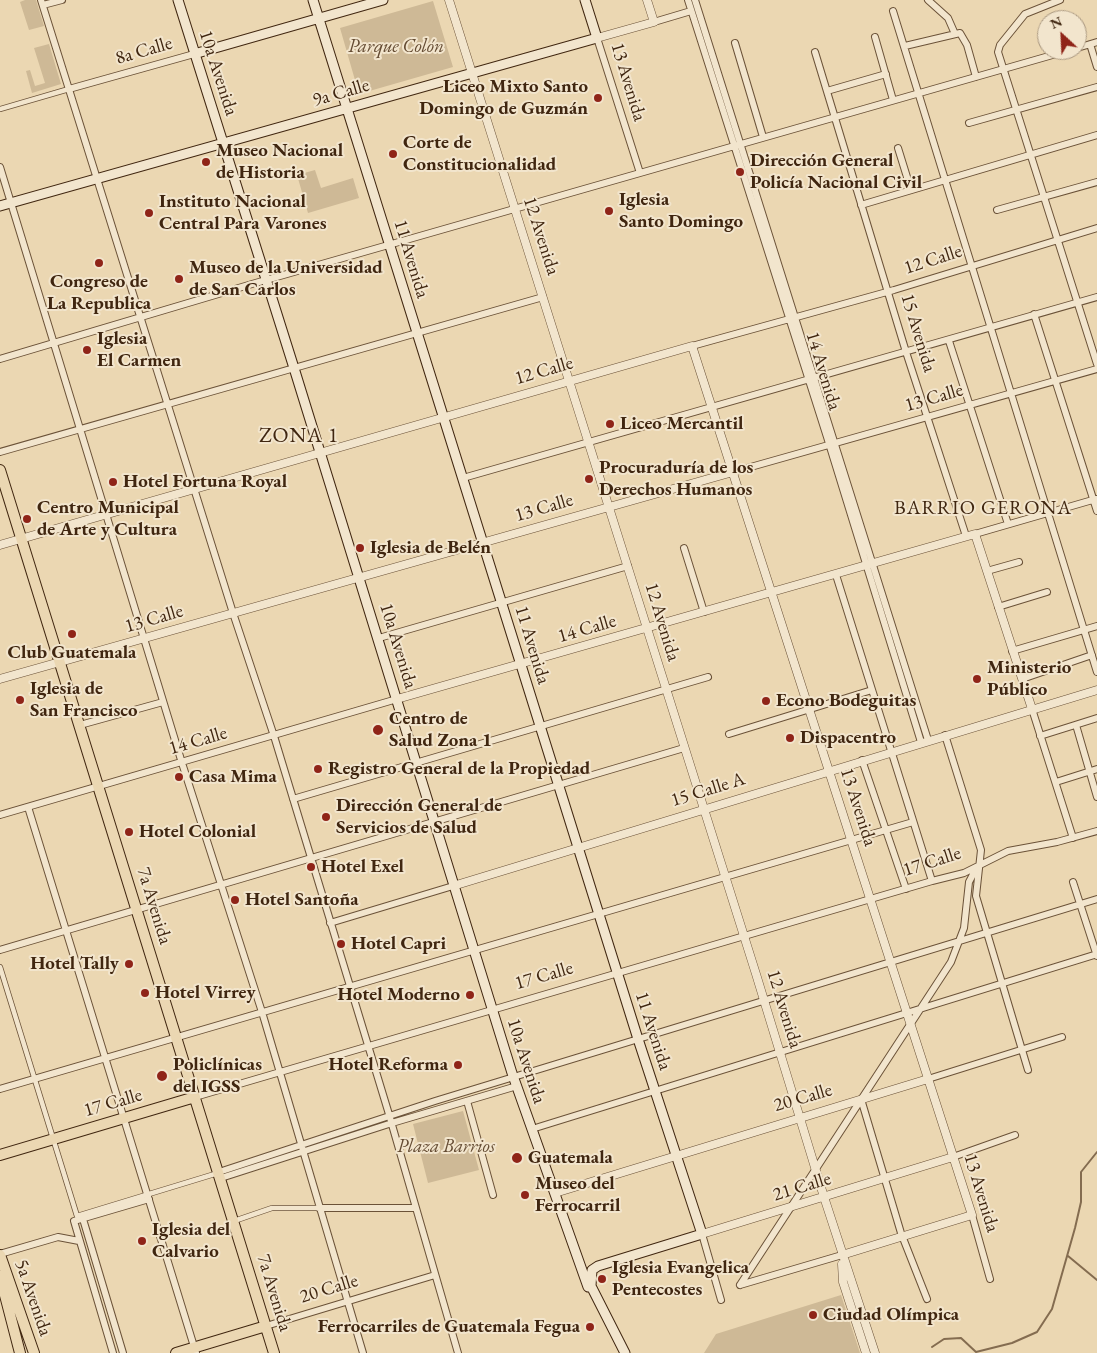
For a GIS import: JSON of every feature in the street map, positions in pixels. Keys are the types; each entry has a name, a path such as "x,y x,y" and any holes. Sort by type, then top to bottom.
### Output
{"main road":[{"name":"10a Avenida","path":"178,0 398,699 453,886 515,1082 574,1244 587,1286 620,1353"},
{"name":"11 Avenida","path":"313,0 638,1039 702,1234"},
{"name":"8a Calle","path":"194,54 383,0"},
{"name":"13 Avenida","path":"585,0 597,38"},
{"name":"9a Calle","path":"0,206 597,38"},
{"name":"7a Avenida","path":"0,470 274,1353"},
{"name":"17 Calle","path":"0,1155 196,1097"},
{"name":"21 Calle","path":"598,1266 702,1234"},
{"path":"574,1244 586,1263 598,1266"},
{"name":"5a Avenida","path":"0,1259 34,1353"},
{"path":"598,1266 591,1272 591,1284 624,1353"},
{"path":"0,1276 20,1353"},
{"name":"20 Calle","path":"176,1353 196,1350 266,1326"}],"street":[{"path":"62,0 42,3 233,613 274,736 310,860 369,1046 414,1208 458,1353"},
{"name":"12 Avenida","path":"449,0 704,808 824,1197 875,1353"},
{"path":"647,0 654,22"},
{"name":"14 Avenida","path":"688,0 737,144 793,319 924,741"},
{"path":"695,0 737,144"},
{"path":"928,0 948,18 967,45 976,77"},
{"path":"1060,0 1025,14 1004,40 998,52 1097,364"},
{"name":"9a Calle","path":"597,38 691,11"},
{"path":"893,11 970,266 1097,672"},
{"path":"904,46 957,33"},
{"path":"875,37 893,100"},
{"name":"13 Avenida","path":"597,38 640,173"},
{"path":"735,43 763,137"},
{"path":"1094,43 1097,67"},
{"name":"15 Avenida","path":"815,52 906,352 966,536"},
{"name":"8a Calle","path":"0,109 194,54"},
{"path":"0,359 737,144 1037,59"},
{"path":"827,91 886,74"},
{"path":"969,123 1097,87"},
{"path":"861,205 1097,135"},
{"path":"898,148 911,190"},
{"path":"0,167 163,702 262,1012 278,1073 363,1353"},
{"path":"997,210 1097,182"},
{"name":"12 Calle","path":"0,545 569,381 888,292 1058,238 1097,228"},
{"path":"0,452 543,297"},
{"path":"463,478 906,352 990,330 1034,314 1097,297"},
{"path":"1034,314 1054,381 1095,499 1097,511"},
{"path":"949,341 1008,524"},
{"name":"13 Avenida","path":"692,346 954,1157 990,1279"},
{"name":"13 Calle","path":"0,679 1097,369"},
{"name":"14 Calle","path":"0,815 1095,499"},
{"path":"975,534 1073,838"},
{"path":"684,548 704,612"},
{"path":"987,571 1019,562"},
{"path":"379,638 628,566"},
{"path":"836,575 932,881"},
{"path":"998,607 1047,592"},
{"path":"1012,651 1097,626"},
{"path":"1022,679 1092,656"},
{"path":"293,799 416,762 541,728 708,677"},
{"path":"729,734 872,690"},
{"name":"15 Calle A","path":"330,923 891,751 1097,690"},
{"path":"80,725 163,702"},
{"path":"1040,736 1097,718"},
{"path":"1076,725 1097,797"},
{"path":"944,735 981,850 976,896 1028,1070"},
{"path":"0,950 684,748"},
{"path":"862,760 906,889"},
{"path":"1056,782 1097,769"},
{"path":"28,807 196,1350"},
{"path":"0,1089 913,822"},
{"name":"17 Calle","path":"196,1097 964,873 1008,851 1073,838 1097,830"},
{"path":"972,1215 740,1285 951,962 960,941 966,914 969,882 978,865"},
{"path":"532,1129 1002,982 1097,955 1073,882"},
{"path":"78,1219 515,1082 638,1039 1097,899"},
{"path":"0,968 78,1219 123,1353"},
{"name":"20 Calle","path":"555,1193 676,1154 1062,1037"},
{"path":"391,1120 467,1101 515,1082"},
{"path":"861,1099 902,1236 927,1299"},
{"path":"467,1101 493,1195"},
{"name":"21 Calle","path":"702,1234 954,1157 1015,1136"},
{"path":"234,1222 272,1208 414,1208"},
{"path":"78,1219 79,1240 113,1353"},
{"name":"11 Avenida","path":"702,1234 721,1300"},
{"path":"0,1259 58,1237 79,1240"},
{"name":"12 Avenida","path":"842,1254 843,1282 866,1353"},
{"name":"20 Calle","path":"266,1326 435,1275"}],"green space":[{"path":"36,0 44,26 29,30 20,2"},
{"name":"Parque Colón","path":"433,1 453,67 359,94 340,28"},
{"path":"49,44 61,84 32,93 26,71 30,70 35,86 45,83 34,48"},
{"path":"315,170 321,188 353,178 359,198 308,213 297,175"},
{"name":"Plaza Barrios","path":"463,1111 479,1170 428,1183 413,1124"},
{"name":"Ciudad Olímpica","path":"841,1295 860,1353 704,1353 716,1334"}],"waterway":[{"path":"932,1347 944,1339 961,1338 976,1352 1012,1343 1037,1332 1052,1309 1075,1228 1081,1202 1081,1172 1097,1152"},
{"path":"1068,1256 1097,1280"}],"place":[{"name":"Liceo Mixto Santo Domingo de Guzmán","path":"598,98"},
{"name":"Corte de Constitucionalidad","path":"393,154"},
{"name":"Museo Nacional de Historia","path":"206,162"},
{"name":"Dirección General Policía Nacional Civil","path":"740,172"},
{"name":"Iglesia Santo Domingo","path":"609,211"},
{"name":"Instituto Nacional Central Para Varones","path":"149,213"},
{"name":"Congreso de La Republica","path":"99,263"},
{"name":"Museo de la Universidad de San Carlos","path":"179,279"},
{"name":"Iglesia El Carmen","path":"87,350"},
{"name":"Liceo Mercantil","path":"610,424"},
{"name":"Procuraduría de los Derechos Humanos","path":"589,479"},
{"name":"Hotel Fortuna Royal","path":"113,482"},
{"name":"Centro Municipal de Arte y Cultura","path":"27,519"},
{"name":"Iglesia de Belén","path":"360,548"},
{"name":"Club Guatemala","path":"72,634"},
{"name":"Ministerio Público","path":"977,679"},
{"name":"Iglesia de San Francisco","path":"20,700"},
{"name":"Econo Bodeguitas","path":"766,701"},
{"name":"Centro de Salud Zona 1","path":"378,730"},
{"name":"Dispacentro","path":"790,738"},
{"name":"Registro General de la Propiedad","path":"318,769"},
{"name":"Casa Mima","path":"179,777"},
{"name":"Dirección General de Servicios de Salud","path":"326,817"},
{"name":"Hotel Colonial","path":"129,832"},
{"name":"Hotel Exel","path":"311,867"},
{"name":"Hotel Santoña","path":"235,900"},
{"name":"Hotel Capri","path":"341,944"},
{"name":"Hotel Tally","path":"129,964"},
{"name":"Hotel Virrey","path":"145,993"},
{"name":"Hotel Moderno","path":"470,995"},
{"name":"Hotel Reforma","path":"458,1065"},
{"name":"Policlínicas del IGSS","path":"162,1076"},
{"name":"Guatemala","path":"517,1158"},
{"name":"Museo del Ferrocarril","path":"525,1195"},
{"name":"Iglesia del Calvario","path":"142,1241"},
{"name":"Iglesia Evangelica Pentecostes","path":"602,1279"},
{"name":"Ciudad Olímpica","path":"813,1315"},
{"name":"Ferrocarriles de Guatemala Fegua","path":"590,1327"}],"district":[{"name":"ZONA 1","path":"299,436"},
{"name":"BARRIO GERONA","path":"983,509"}]}
